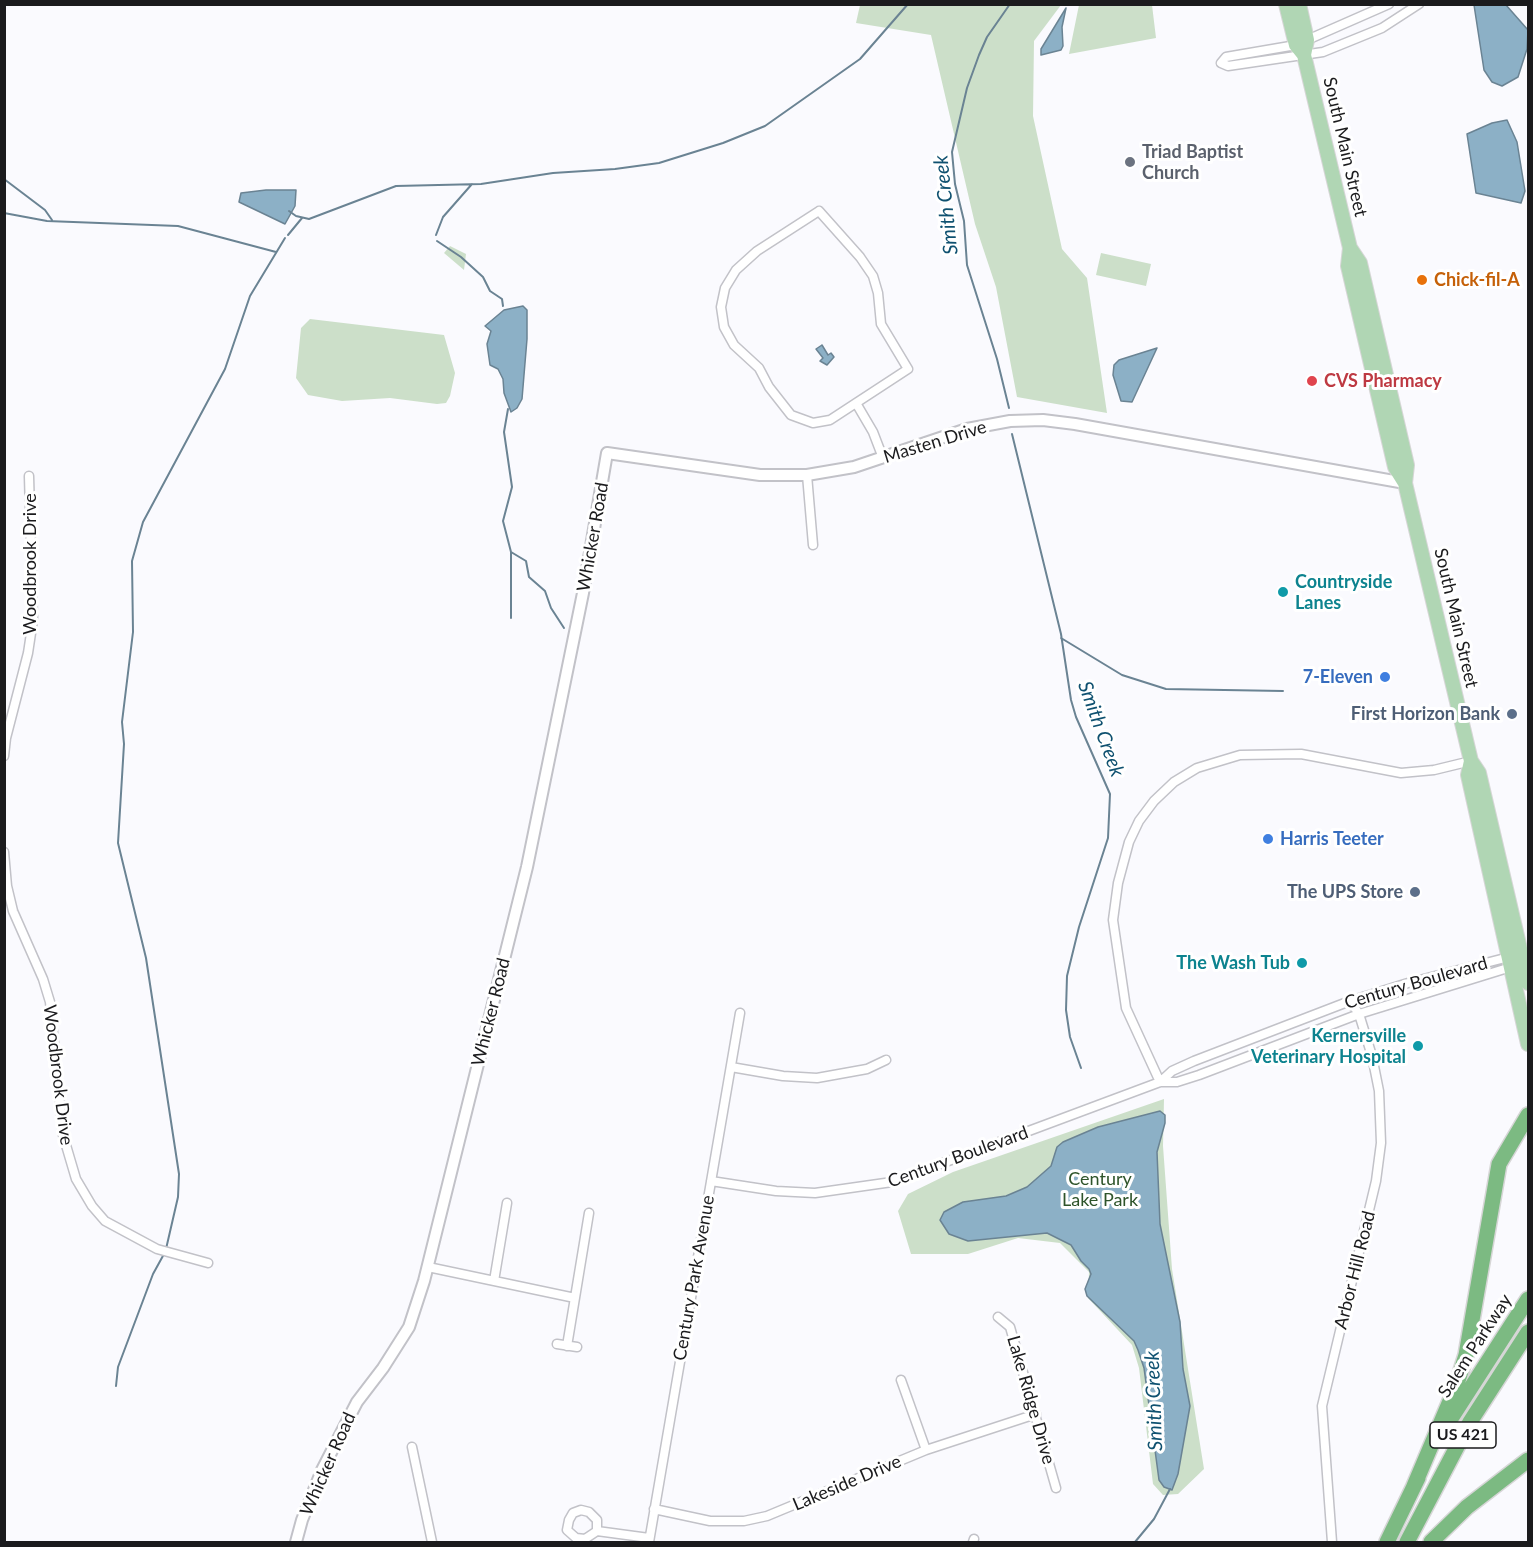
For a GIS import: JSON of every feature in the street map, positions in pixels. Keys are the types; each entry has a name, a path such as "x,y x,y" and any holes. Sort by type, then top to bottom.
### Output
{"highway":[{"path":"1414,1486 1456,1387 1466,1354 1499,1164 1528,1115"},
{"name":"Salem Parkway","path":"1387,1542 1414,1486 1460,1404 1528,1299"},
{"name":"Salem Parkway","path":"1407,1542 1465,1431 1528,1332"},
{"path":"1431,1542 1467,1507 1528,1460"}],"main road":[{"name":"South Main Street","path":"1286,4 1303,46"},
{"name":"South Main Street","path":"1299,4 1303,46 1350,248 1360,263 1407,465 1405,483 1471,761 1479,773 1528,982"},
{"name":"South Main Street","path":"1471,761 1468,776 1528,1044"}],"street":[{"path":"1389,4 1303,46 1228,66 1221,63 1226,57 1303,46 1323,52 1358,39 1419,4"},
{"path":"819,211 860,257 873,276 878,292 881,324 908,369 856,403 822,423 798,420 774,394 753,362 734,345 722,317 725,288 736,270 757,251 819,211"},
{"path":"856,403 873,432 883,458"},
{"name":"Masten Drive","path":"607,453 745,473 807,475 839,471 967,429 1010,421 1043,420 1405,483"},
{"name":"Whicker Road","path":"296,1542 322,1470 357,1402 383,1368 409,1327 428,1267 528,867 583,593 607,453"},
{"path":"807,475 813,545"},
{"name":"Woodbrook Drive","path":"4,756 6,738 28,653 33,620 29,476"},
{"path":"1160,1082 1126,1008 1113,920 1115,896 1127,848 1139,821 1154,801 1174,782 1197,768 1220,759 1243,755 1301,754 1401,773 1434,770 1471,761"},
{"name":"Woodbrook Drive","path":"4,852 7,886 13,911 44,980 50,1002 63,1134 76,1179 92,1206 105,1221 157,1250 208,1263"},
{"name":"Century Boulevard","path":"1160,1082 1172,1071 1350,1001 1452,971 1510,962"},
{"name":"Century Boulevard","path":"711,1181 776,1191 815,1193 892,1182 1160,1082 1177,1082 1230,1064 1359,1014 1510,962"},
{"path":"1452,971 1454,983"},
{"name":"Arbor Hill Road","path":"1332,1542 1322,1406 1376,1180 1381,1143 1379,1091 1359,1014 1350,1001"},
{"name":"Century Park Avenue","path":"649,1540 740,1013"},
{"path":"1226,1048 1230,1064"},
{"path":"731,1067 783,1076 817,1078 861,1071 886,1060"},
{"path":"495,1281 507,1203"},
{"path":"567,1346 589,1213"},
{"path":"428,1267 575,1298"},
{"name":"Lake Ridge Drive","path":"998,1317 1010,1327 1056,1488"},
{"path":"557,1344 577,1347"},
{"path":"901,1380 926,1450"},
{"name":"Lakeside Drive","path":"654,1509 710,1521 744,1521 767,1516 926,1450 1036,1414"},
{"path":"412,1447 432,1542"},
{"path":"597,1531 649,1540"}],"green space":[{"path":"860,5 1061,5 1034,41 1033,116 1062,249 1087,278 1107,413 1017,397 996,287 975,224 931,35 856,23"},
{"path":"1079,5 1152,5 1156,38 1069,54"},
{"path":"450,246 466,254 464,270 444,253"},
{"path":"1101,253 1151,264 1146,286 1096,275"},
{"path":"310,319 444,335 455,373 450,396 446,403 390,398 342,401 308,395 296,378 301,328"},
{"name":"Century Lake Park","path":"1164,1099 1163,1146 1172,1269 1204,1469 1178,1494 1163,1495 1153,1484 1139,1368 1132,1345 1088,1298 1089,1272 1060,1243 1018,1238 968,1254 911,1254 898,1211 908,1194 953,1172"}],"water":[{"path":"1474,5 1506,5 1528,30 1527,49 1518,77 1502,86 1492,82 1484,70"},
{"path":"1066,8 1061,50 1041,55 1041,49"},
{"path":"1507,120 1517,142 1525,191 1521,203 1476,193 1467,134 1492,123"},
{"path":"296,190 295,206 285,224 239,202 241,193"},
{"path":"523,306 527,310 527,339 522,399 517,408 511,412 504,393 503,379 498,369 490,365 487,344 491,331 485,326 504,310"},
{"path":"822,345 828,355 831,353 834,357 827,365 820,361 823,358 816,349"},
{"path":"1157,348 1132,402 1121,401 1113,375 1114,365 1119,360"},
{"name":"Century Lake Park","path":"1160,1111 1165,1115 1165,1123 1157,1152 1160,1224 1180,1322 1183,1369 1190,1406 1178,1474 1172,1490 1164,1487 1159,1480 1144,1368 1138,1350 1134,1341 1087,1296 1085,1289 1091,1274 1071,1245 1047,1233 968,1241 949,1234 940,1220 944,1212 963,1202 1006,1196 1027,1187 1051,1166 1057,1147 1063,1142 1098,1127"}],"waterway":[{"path":"289,211 296,216 309,219 396,186 481,184 553,173 615,169 659,163 723,143 765,126 860,59 908,4"},
{"name":"Smith Creek","path":"1009,408 997,359 967,265 964,221 955,184 952,152 967,88 979,55 987,37 1010,4"},
{"path":"4,179 45,210 52,220"},
{"path":"436,235 443,217 472,184"},
{"path":"4,213 47,221 178,226 276,252"},
{"path":"288,235 302,218"},
{"path":"166,1249 178,1197 179,1174 146,958 118,843 124,744 122,722 133,632 132,561 143,522 225,369 250,296 285,238"},
{"path":"437,241 461,257 483,277 490,291 502,299 503,306"},
{"path":"508,409 504,432 512,487 503,521 511,552 526,561 529,577 545,591 551,608 564,628"},
{"name":"Smith Creek","path":"1012,434 1061,634 1071,700 1076,717 1110,794 1108,838 1079,927 1067,976 1066,1010 1070,1037 1081,1068"},
{"path":"511,552 511,618"},
{"path":"1061,638 1122,675 1166,689 1283,691"},
{"path":"116,1386 118,1367 153,1274 164,1254"},
{"name":"Smith Creek","path":"1135,1542 1154,1519 1170,1489"}],"place":[{"name":"Triad Baptist Church","path":"1130,162"},
{"name":"Chick-fil-A","path":"1422,280"},
{"name":"CVS Pharmacy","path":"1312,381"},
{"name":"Countryside Lanes","path":"1283,592"},
{"name":"7-Eleven","path":"1385,677"},
{"name":"First Horizon Bank","path":"1512,714"},
{"name":"Harris Teeter","path":"1268,839"},
{"name":"The UPS Store","path":"1415,892"},
{"name":"The Wash Tub","path":"1302,963"},
{"name":"Kernersville Veterinary Hospital","path":"1418,1046"}]}
